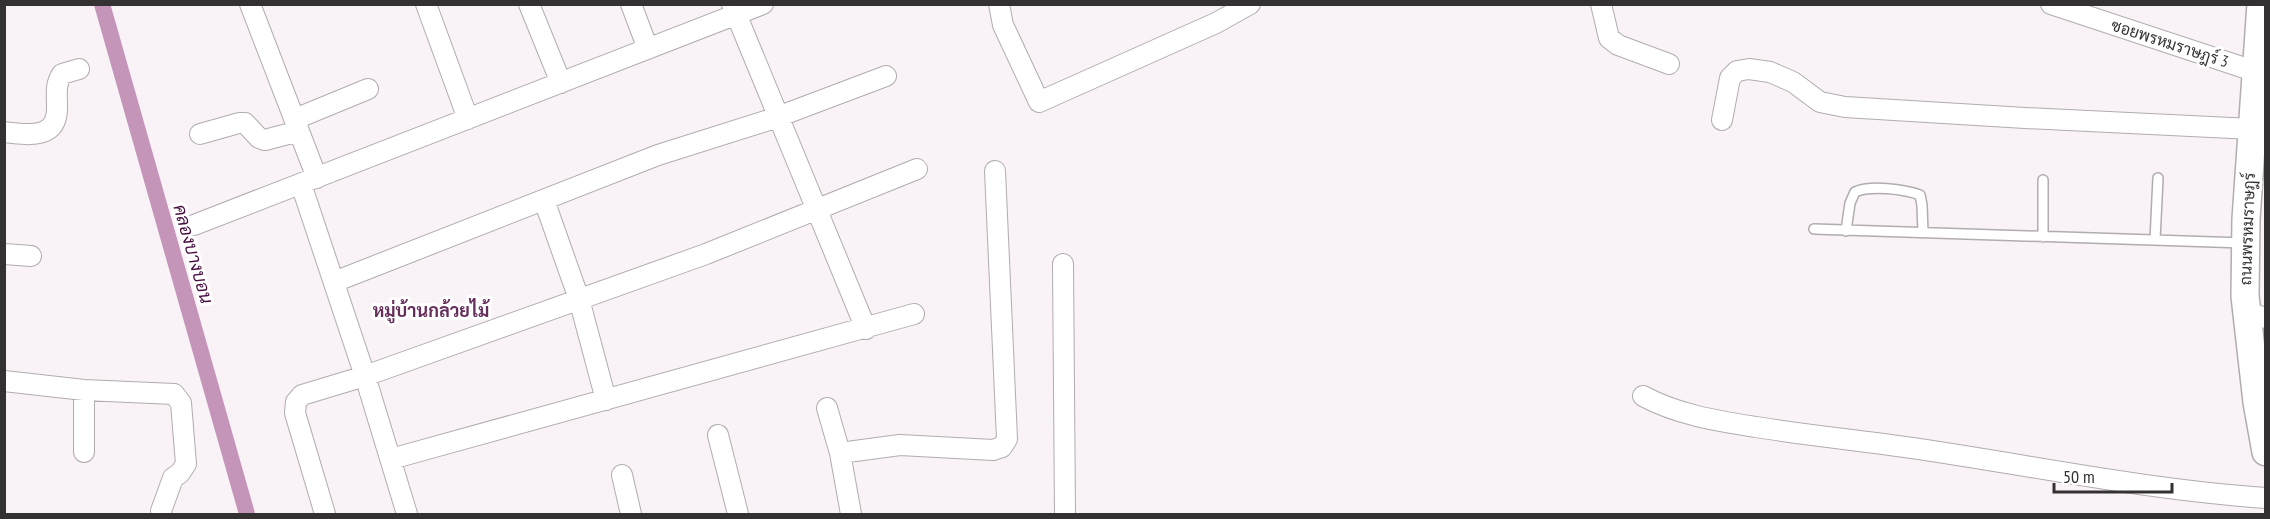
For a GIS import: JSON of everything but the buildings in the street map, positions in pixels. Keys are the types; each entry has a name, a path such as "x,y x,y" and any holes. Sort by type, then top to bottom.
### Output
{"street":[{"path":"250,4 297,125 334,282 392,459 407,514"},
{"path":"426,4 468,119"},
{"path":"529,4 561,83"},
{"path":"630,4 648,49"},
{"path":"194,225 648,49 734,9 763,4"},
{"path":"999,4 1003,26 1039,102 1216,23 1250,4"},
{"path":"1601,4 1609,38 1618,45 1669,64"},
{"name":"ซอยพรหมราษฎร์ 3","path":"2051,4 2261,73"},
{"name":"ถนนพรหมราษฎร์","path":"2261,4 2261,73 2252,129 2246,243 2256,315 2257,402 2265,452"},
{"path":"734,9 866,329"},
{"path":"4,132 28,135 42,133 51,128 56,119 58,81 62,74 79,69"},
{"path":"1722,120 1730,78 1737,71 1749,69 1770,72 1793,82 1820,102 1845,107 2252,129"},
{"path":"334,282 658,155 778,117 886,76"},
{"path":"200,134 246,123 259,138 265,140 368,89"},
{"path":"325,514 295,413 296,402 302,394 365,376 579,299 818,210 917,169"},
{"path":"840,453 900,445 993,450 1002,447 1007,438 995,171"},
{"path":"544,200 579,299 606,400"},
{"path":"4,254 31,256"},
{"path":"1063,264 1065,514"},
{"path":"392,459 914,314"},
{"path":"4,381 84,390 174,394 181,403 186,464 173,478 161,511"},
{"path":"84,390 84,452"},
{"path":"1643,396 1657,404 1686,414 1728,423 1905,447 2209,494 2265,498"},
{"path":"827,408 840,453 851,514"},
{"path":"718,435 738,514"},
{"path":"622,475 632,514"}],"lane":[{"path":"2155,240 2158,178"},
{"path":"2043,180 2043,237"},
{"path":"1846,231 1854,192 1864,188 1912,192 1920,195 1923,233"},
{"path":"1814,229 2246,243"}],"waterway":[{"name":"คลองบางบอน","path":"102,4 247,514"}],"district":[{"name":"หมู่บ้านกล้วยไม้","path":"431,311"}]}
